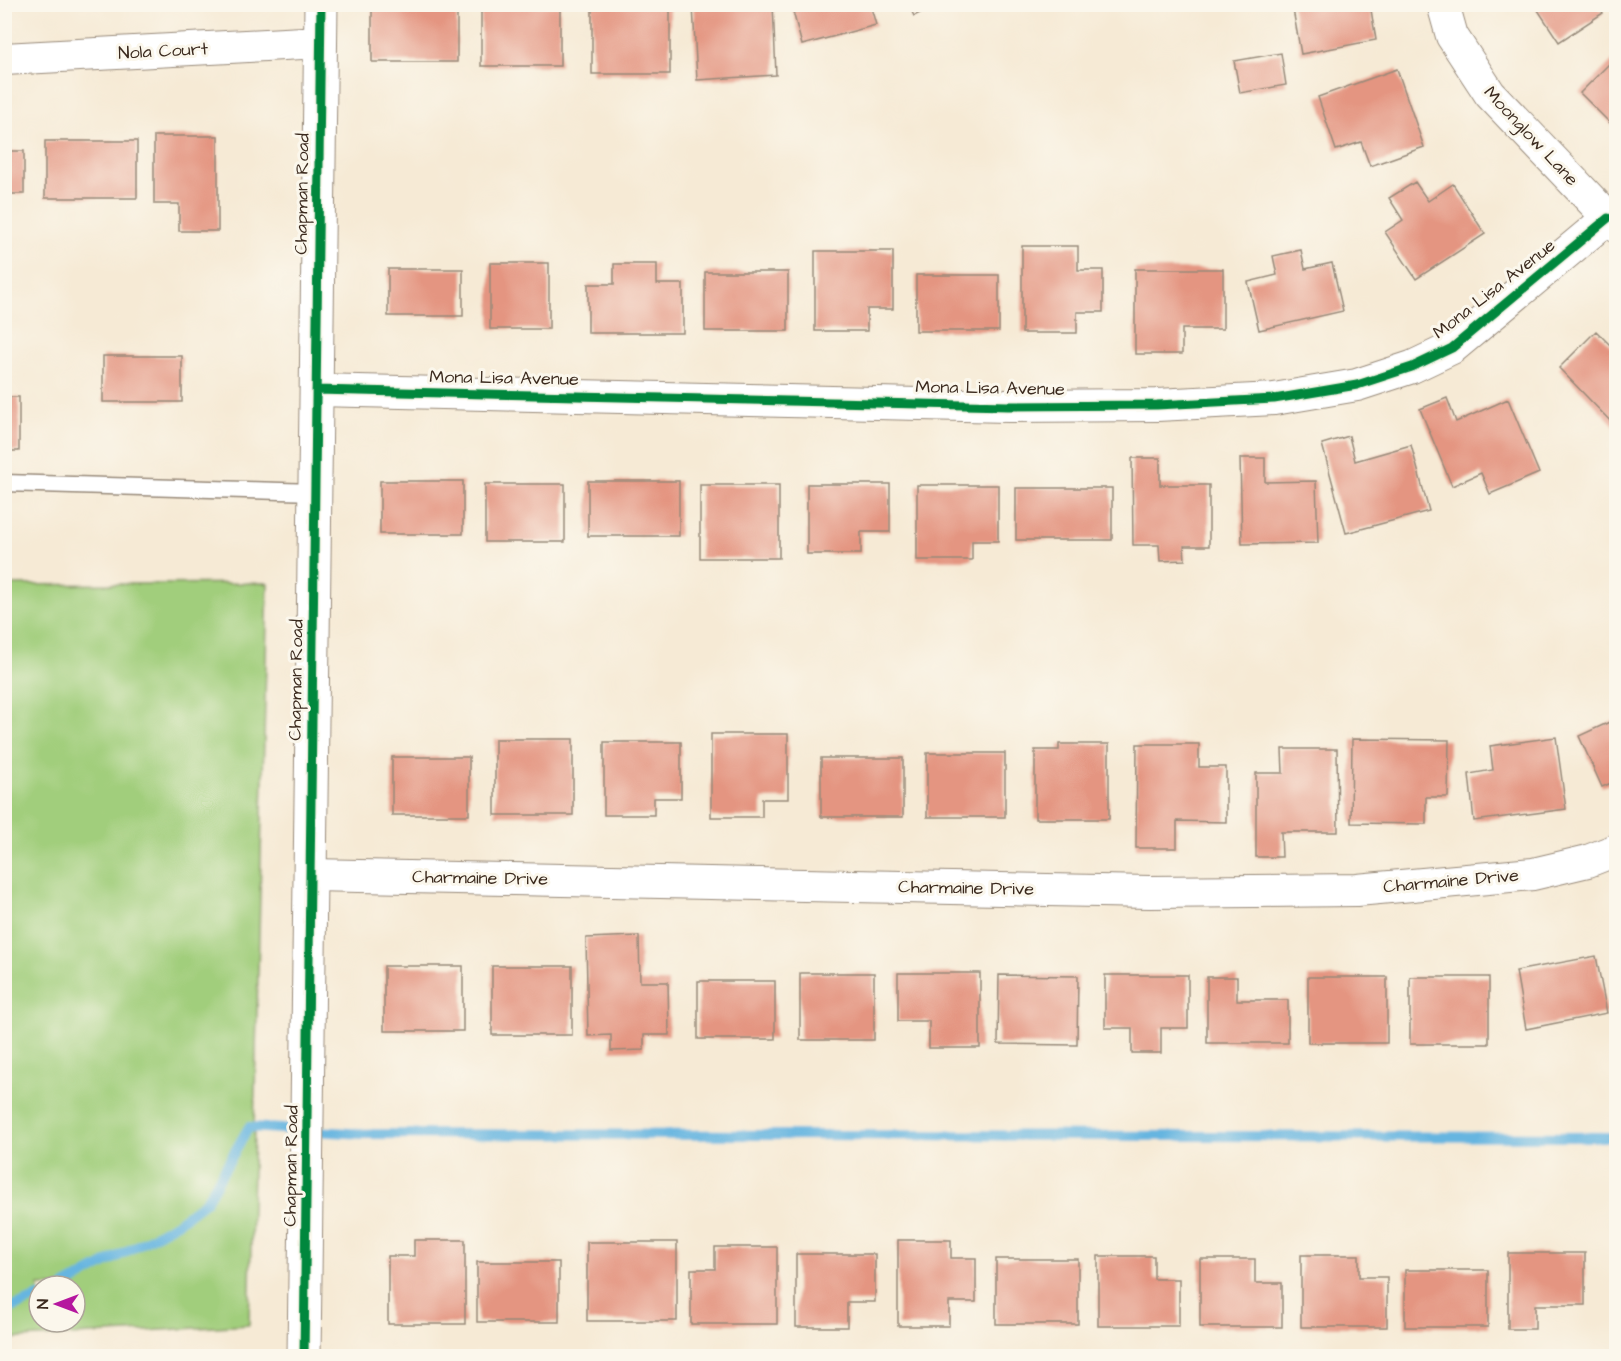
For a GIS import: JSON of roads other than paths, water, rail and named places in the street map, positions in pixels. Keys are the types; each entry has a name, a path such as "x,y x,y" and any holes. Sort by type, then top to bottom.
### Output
{"street":[{"name":"Chapman Road","path":"304,1356 321,4"},
{"name":"Moonglow Lane","path":"1443,4 1452,36 1490,94 1612,222"},
{"name":"Nola Court","path":"4,59 321,42"},
{"name":"Mona Lisa Avenue","path":"316,390 1008,406 1157,405 1274,399 1357,385 1412,367 1452,348 1612,222"},
{"name":"Charmaine Drive","path":"311,875 1150,892 1357,890 1533,874 1587,861 1617,850"}],"lane":[{"path":"4,483 315,492"}],"waterway":[{"path":"86,1274 177,1223 206,1201 249,1127 365,1134 1616,1137"},
{"path":"4,1311 27,1302"}]}
